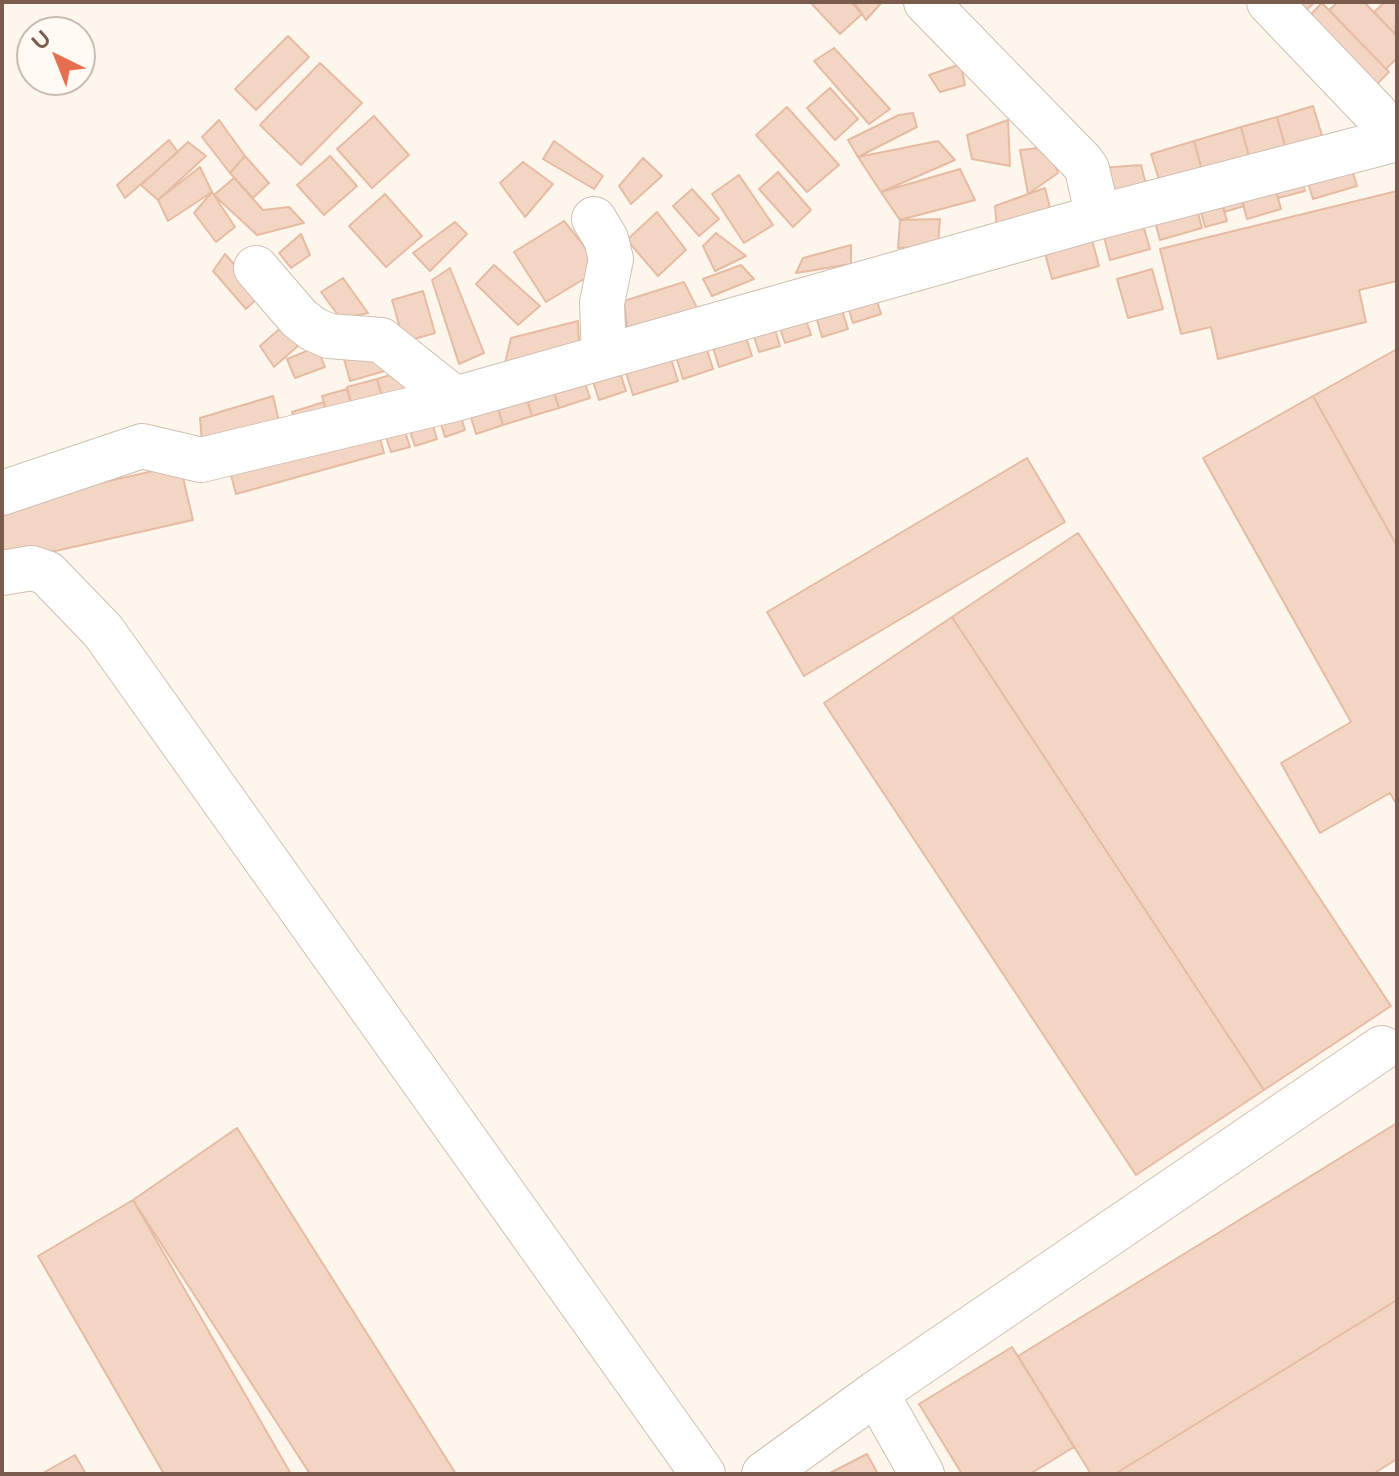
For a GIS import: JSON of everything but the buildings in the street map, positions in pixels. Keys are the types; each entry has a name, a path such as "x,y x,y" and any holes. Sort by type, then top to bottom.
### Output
{"street":[{"path":"926,2 1082,162 1087,169 1098,217"},
{"path":"2,493 142,446 201,460 455,399 1098,217 1388,120 1269,2"},
{"path":"594,219 606,239 611,259 602,303 604,357"},
{"path":"256,268 292,311 313,329 329,336 381,340 455,399"},
{"path":"2,573 32,568 47,573 103,631 703,1474"},
{"path":"764,1474 876,1393 1382,1048"},
{"path":"876,1393 922,1474"}]}
